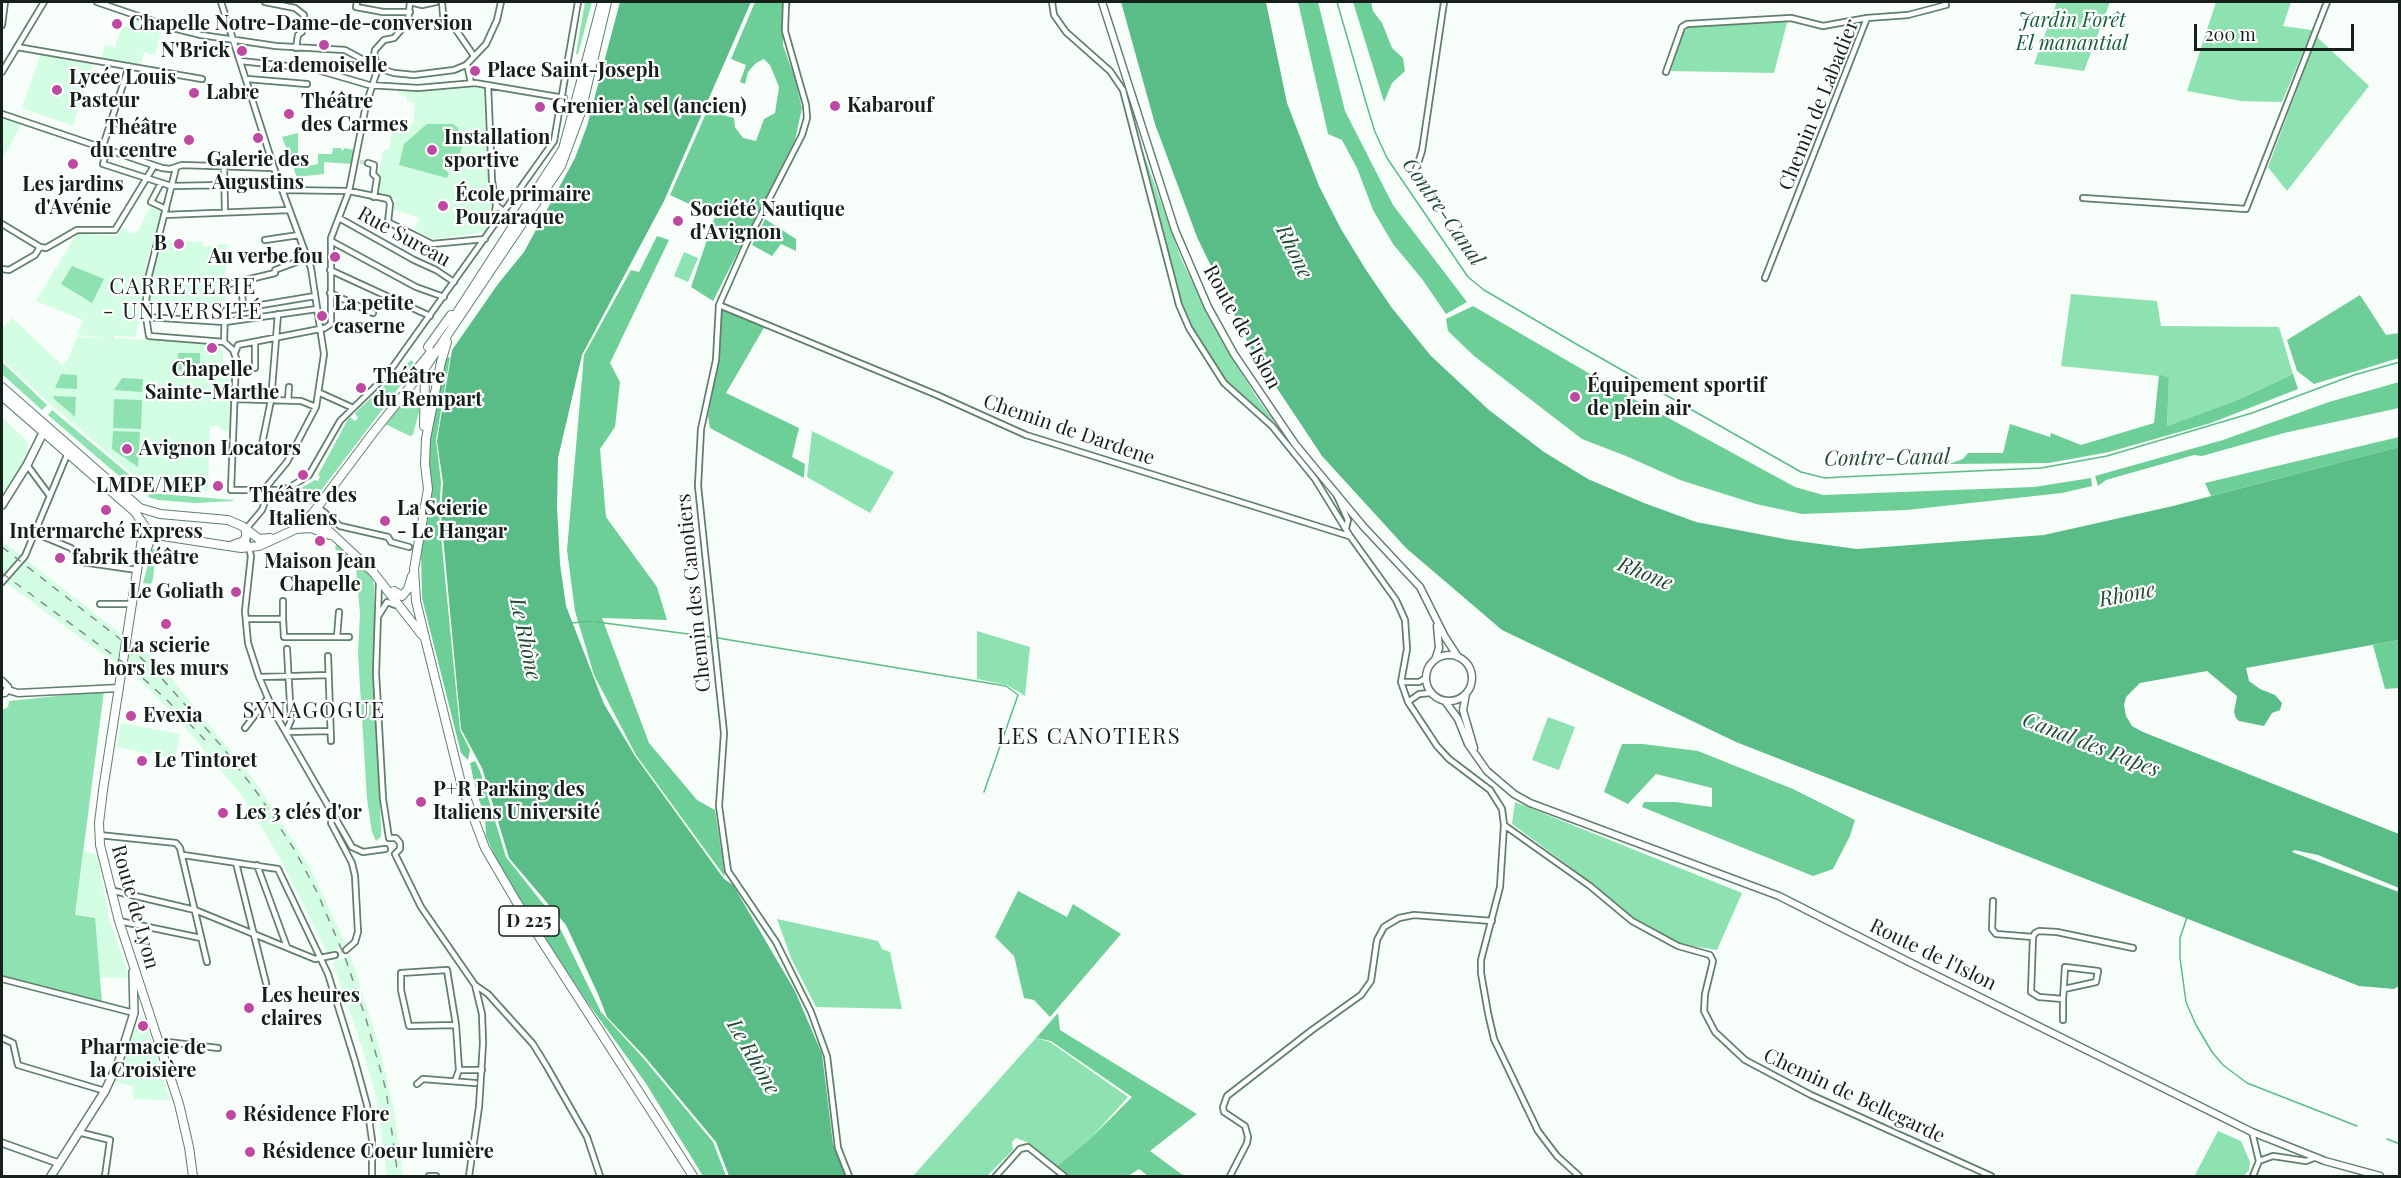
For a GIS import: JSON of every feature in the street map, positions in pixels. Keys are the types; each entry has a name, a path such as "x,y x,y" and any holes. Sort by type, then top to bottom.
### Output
{"main road":[{"path":"428,347 561,166 573,138 577,100 602,2"},
{"path":"160,514 152,518 144,527 156,537 250,548 272,541 294,530 316,510 372,433 425,371 551,169 565,142 607,2"},
{"path":"2,387 140,508 160,514 228,520 246,533 261,539 271,538 310,510 434,347 474,285"},
{"path":"429,424 444,351 460,316"},
{"path":"411,377 420,369 432,372 434,379 429,424"},
{"path":"425,371 422,462 425,503"},
{"path":"2,396 68,455"},
{"path":"2,505 27,465 43,433 41,423"},
{"name":"D 225","path":"429,424 425,451 428,489 414,569 416,601 462,787 485,848 516,901 693,1176"},
{"path":"43,433 55,435"},
{"name":"Route de Lyon","path":"68,455 141,518 144,527"},
{"name":"Route de Lyon","path":"140,508 145,517 144,527 99,835 119,921 182,1116 189,1147 192,1176"},
{"path":"316,510 317,520 379,579 425,638"},
{"path":"294,530 316,529 336,538"},
{"path":"224,545 237,545 244,541 246,533"},
{"name":"Route de Lyon","path":"138,570 148,543 156,537"},
{"path":"379,579 384,580 397,595 402,596 408,589 414,569"},
{"path":"51,1176 105,1091 124,1048 134,1013 132,960"},
{"path":"134,1013 147,1006"}],"street":[{"path":"2,24 5,2"},
{"path":"2,70 44,2"},
{"path":"100,2 173,28 232,40 296,48 345,50 394,73 414,75 454,70 467,64 486,44 501,2"},
{"path":"221,2 274,168 307,258 324,361 316,407 286,462 269,483 262,510 246,533 250,548 246,619 248,643 268,698 333,816 355,849 368,852 385,849"},
{"path":"268,2 295,8 304,15 302,32 298,35 296,48"},
{"path":"357,2 356,7 383,12 410,12"},
{"path":"436,2 422,5 410,2 410,12 405,25 394,38 384,40 374,49 377,66 374,86 366,105 358,161 331,241 331,322 328,327 320,329 238,345 235,353 231,490 285,489 309,475 340,421 351,407 387,375 444,297 554,141 564,98 578,2"},
{"path":"442,2 444,26 454,27 474,56"},
{"name":"Chemin des Canotiers","path":"786,2 785,31 806,105 807,118 802,135 746,244 719,305 716,360 701,429 698,486 724,733 719,806 728,872 776,942 811,1012 827,1056 838,1148 849,1176"},
{"path":"1052,2 1054,15 1066,32 1110,71 1123,90 1176,296 1189,328 1224,383 1272,426 1323,491 1350,536 1402,609 1407,649 1401,682 1408,702 1437,746 1449,759 1490,790 1502,808 1504,825 1500,887 1483,948 1481,973 1494,1040 1538,1131 1557,1156 1579,1176"},
{"name":"Route de l'Islon","path":"1102,2 1161,191 1178,239 1208,307 1253,385 1295,444 1420,586 1437,623 1458,657"},
{"path":"1414,175 1422,152 1444,2"},
{"name":"Chemin de Labadier","path":"1766,278 1867,18 1908,15 1946,5 1946,2"},
{"path":"2083,198 2246,209 2327,2"},
{"path":"1666,72 1682,27 1687,24 1791,18 1823,26 1867,18"},
{"path":"17,47 201,79"},
{"path":"240,60 314,69 374,86 418,88 471,83 564,98"},
{"path":"467,64 471,83"},
{"path":"129,66 111,122 103,164 171,186 280,184"},
{"path":"247,79 307,84"},
{"path":"488,85 492,181 496,205 492,228"},
{"path":"2,114 167,169 182,165 274,168"},
{"path":"111,122 139,131"},
{"path":"368,164 374,165 374,174 377,178 374,197"},
{"path":"2,224 40,247 48,246 77,230 115,230 154,166"},
{"path":"224,166 225,213"},
{"path":"176,168 149,275 146,317 148,336 224,342 235,353"},
{"path":"161,183 151,202 165,212 225,213 289,210"},
{"path":"283,190 349,191 390,201 388,222 432,244 485,239"},
{"path":"496,205 519,223"},
{"name":"Rue Sureau","path":"339,218 454,282"},
{"path":"265,240 299,235"},
{"path":"331,241 416,287 444,297"},
{"path":"2,269 9,270 35,255 40,247"},
{"path":"225,285 275,273 275,270 307,258"},
{"path":"330,270 430,316"},
{"path":"241,282 243,304"},
{"path":"330,293 373,313"},
{"path":"224,342 225,311 315,296"},
{"name":"Chemin de Dardene","path":"719,305 937,395 1026,435 1350,536"},
{"path":"146,317 225,322 317,309"},
{"path":"261,449 272,400 278,314"},
{"path":"236,370 255,368 255,343"},
{"path":"288,400 289,387"},
{"path":"320,393 351,407"},
{"path":"235,399 301,401 316,407"},
{"path":"2,582 25,556 68,455"},
{"path":"27,465 50,496"},
{"path":"1336,493 1348,520 1346,528"},
{"path":"316,510 340,526 388,537 392,542 409,547"},
{"path":"35,533 71,548 82,562 138,570"},
{"path":"379,579 376,673 382,799 389,838"},
{"path":"283,601 284,637 349,637"},
{"path":"378,617 385,604 390,602 410,618"},
{"path":"100,604 132,604"},
{"path":"337,637 339,612"},
{"path":"246,619 283,619"},
{"name":"Route de l'Islon","path":"1435,660 1439,648 1437,623"},
{"path":"286,732 291,720 287,649"},
{"path":"328,656 331,741"},
{"path":"1408,702 1419,694 1431,693 1444,701 1452,701 1466,694 1472,680 1467,664 1458,657 1446,656 1435,660 1430,665 1426,678 1431,693"},
{"path":"259,677 328,675"},
{"path":"1401,682 1419,682 1426,678"},
{"path":"2,681 8,685 5,692 18,693 119,688"},
{"name":"Route de l'Islon","path":"1466,694 1463,706 1464,718 1477,757"},
{"path":"245,728 268,698"},
{"name":"Route de l'Islon","path":"1444,701 1458,719 1468,744 1495,779 1530,803 1779,896 2252,1132 2314,1158 2380,1176"},
{"path":"286,732 330,731"},
{"path":"333,816 332,823 352,863 355,876 358,932 355,942 346,950"},
{"name":"Chemin de Bellegarde","path":"1504,825 1590,886 1632,921 1678,946 1710,955 1713,961 1705,994 1704,1011 1715,1032 1745,1060 1802,1090 1991,1176"},
{"path":"99,835 176,843 183,855 207,962"},
{"path":"389,838 396,838 400,843 400,849 395,854 389,854 385,849 385,842 389,838"},
{"path":"395,854 422,908 476,985 488,994 533,1044 587,1137 600,1176"},
{"path":"183,855 278,868 322,959 355,1061 367,1105 372,1140 372,1176"},
{"path":"236,863 266,983"},
{"path":"256,865 287,947"},
{"path":"110,890 195,910 315,960 335,955"},
{"path":"1993,901 1994,933 2033,937"},
{"path":"1230,1176 1248,1137 1245,1126 1224,1112 1223,1107 1227,1096 1312,1029 1361,995 1371,981 1377,940 1384,927 1399,918 1414,915 1492,921"},
{"path":"119,921 201,938"},
{"path":"2063,999 2039,997 2031,992 2035,933 2039,931 2057,933 2133,948"},
{"path":"2063,1020 2063,999 2065,967 2098,971 2096,982 2064,989"},
{"path":"455,1081 459,1070 456,1025 447,970 403,972 400,976 401,990 409,1026 456,1025"},
{"path":"2,979 134,1013"},
{"path":"469,1176 482,1070 483,1022 476,985"},
{"path":"2,1038 13,1043 18,1065 105,1091"},
{"path":"159,1041 218,1048"},
{"path":"459,1070 482,1070"},
{"path":"417,1084 423,1079 475,1083"},
{"path":"78,1132 110,1140 105,1176"},
{"path":"2252,1132 2259,1161 2253,1176"},
{"path":"2,1143 58,1163"},
{"path":"996,1176 1020,1149 1028,1147 1064,1176"},
{"path":"2259,1161 2273,1156 2306,1161 2314,1158"},
{"path":"429,1176 436,1176"}],"shaded area":[{"path":"755,2 784,2 783,45 802,108 795,140 713,301 691,287 715,216 670,195 707,111 734,118 735,127 743,138 756,141 764,119 775,113 779,87 770,65 764,59 756,63 748,72 745,84 740,82 746,65 731,59"},
{"path":"1298,2 1318,2 1345,111 1393,205 1467,302 1446,314 1422,279 1393,244 1373,210 1357,168 1342,140 1328,134"},
{"path":"1353,2 1371,2 1373,11 1382,23 1392,48 1403,58 1405,71 1392,83 1384,102"},
{"path":"130,14 152,22 151,28 161,32 155,55 144,52 140,66 101,59 105,45 115,47 122,26 127,27"},
{"name":"Lycée Louis Pasteur","path":"41,53 94,61 73,126 22,108"},
{"path":"484,88 487,167 492,204 486,232 433,239 415,230 419,218 393,209 395,199 376,194 383,150 389,150 393,127 396,128 398,122 413,125 415,103 407,101 407,96 398,95 398,91"},
{"path":"2,117 21,125 2,160"},
{"path":"150,207 162,211 146,264 143,316 140,316 135,337 114,336 114,338 220,343 220,350 223,351 223,374 233,375 230,432 222,430 219,426 210,426 208,491 149,488 49,403 2,359 2,329 12,318 62,365 68,360 77,337 108,338 77,335 83,320 36,301 77,233 117,236 122,228 134,234 138,231"},
{"path":"765,219 796,239 796,251 781,244 772,256 752,245"},
{"path":"657,236 669,240 610,363 620,382 615,427 600,449 606,517 657,587 667,620 602,618 649,743 697,800 715,810 725,877 636,755 594,675 575,611 567,550 584,355 631,270 639,272"},
{"path":"159,240 203,242 203,247 228,244 224,284 227,310 147,308"},
{"path":"2360,295 2386,335 2399,333 2399,358 2314,384 2297,371 2287,340"},
{"path":"1473,306 1630,397 1795,487 1823,495 2034,487 2091,478 2092,486 2062,493 1907,510 1802,514 1756,504 1680,480 1582,439 1474,356 1448,331 1446,319"},
{"path":"721,307 765,326 726,393 799,428 792,457 805,464 804,478 710,428 708,416 718,360"},
{"path":"450,357 436,440 441,482 439,513 460,730 470,750 468,760 461,753 422,598 421,552 431,489 428,447 444,365 446,358"},
{"path":"2293,374 2298,389 2211,423 2109,452 2049,463 1949,464 1963,459 1968,453 2003,453 2010,424 2050,437 2051,433 2081,445 2154,423 2159,375 2169,377 2167,426 2240,399"},
{"path":"2399,382 2399,408 2284,433 2202,456 2194,455 2106,480 2098,486 2095,476 2223,440 2329,402"},
{"path":"2,417 28,442 20,469 2,495"},
{"path":"2399,437 2399,447 2211,496 2205,483"},
{"path":"2,541 153,656 254,780 309,865 346,945 328,954 280,858 243,797 179,720 136,676 2,580"},
{"path":"2399,640 2399,688 2385,689 2373,645"},
{"path":"121,723 180,734 175,759 117,747"},
{"path":"1622,744 1643,744 1698,751 1793,789 1855,820 1850,836 1833,869 1813,876 1642,807 1644,802 1675,802 1712,807 1712,788 1656,774 1628,804 1604,792"},
{"path":"475,761 506,857 556,920 601,1012 644,1059 713,1142 726,1176 703,1176 645,1082 585,999 504,876 486,836 485,815 477,795 470,763"},
{"path":"84,851 97,855 109,919 130,978 100,977 94,918 75,916"},
{"path":"1018,891 1067,917 1073,904 1121,934 1050,1017 1034,1000 1024,998 1014,956 995,937"},
{"path":"350,955 378,1042 394,1109 403,1176 387,1176 376,1096 333,963"},
{"path":"1058,1013 1060,1030 1197,1114 1150,1151 1184,1176 1148,1176 1139,1169 1128,1176 1068,1176 1056,1167 1090,1139 1132,1097 1051,1041 1036,1038"},
{"path":"144,1017 170,1100 133,1099 133,1086 115,1082 138,1019"}],"green space":[{"path":"585,2 592,2 578,54 576,54"},
{"name":"Jardin Forêt El manantial","path":"2057,2 2110,2 2084,71 2034,64"},
{"path":"2216,2 2291,2 2283,26 2312,30 2282,102 2241,101 2187,91"},
{"path":"1788,19 1774,73 1671,71 1682,34 1690,26"},
{"path":"2317,37 2369,86 2287,191 2268,167"},
{"name":"Installation sportive","path":"427,124 453,124 458,128 462,147 460,153 449,161 445,170 449,173 447,178 399,165 404,144"},
{"path":"298,133 298,163 301,167 318,164 318,154 332,154 333,148 341,148 342,151 345,148 354,150 352,164 324,162 324,174 305,176 304,183 299,183 282,137"},
{"path":"1142,149 1182,261 1227,350 1259,401 1276,423 1230,388 1184,315"},
{"path":"684,252 698,258 688,282 674,276"},
{"path":"72,266 104,279 92,303 61,284"},
{"path":"2071,294 2157,301 2161,326 2279,327 2293,374 2240,399 2167,426 2169,377 2061,366"},
{"path":"178,353 200,353 200,371 177,370"},
{"path":"411,360 416,365 310,505 294,492 315,480 318,481 320,476 318,475 348,419 350,417 355,421 358,418 355,413"},
{"path":"2,362 47,405 42,410 2,374"},
{"path":"61,374 77,375 77,389 55,388"},
{"path":"122,378 143,379 142,392 114,390"},
{"path":"54,396 76,397 75,417 53,398"},
{"path":"411,396 418,402 420,408 413,435 410,436 385,424"},
{"path":"114,399 142,400 141,429 113,428"},
{"path":"52,410 137,481 132,487 48,415"},
{"path":"113,431 140,432 138,467 112,449"},
{"path":"812,431 894,472 870,513 807,477"},
{"path":"149,493 233,501 195,503 158,500 148,497"},
{"path":"336,544 371,576 374,584 374,689 381,827 381,837 376,841 372,832 367,799 358,654 360,613 356,568 335,549"},
{"path":"152,549 156,549 153,579 151,584 143,583"},
{"path":"977,631 1030,647 1025,696 1007,685 977,679"},
{"path":"104,691 75,915 95,918 102,1002 2,976 2,710 8,707 9,701"},
{"path":"1548,717 1575,727 1559,770 1532,760"},
{"path":"1515,802 1742,893 1717,950 1679,944 1632,919 1569,866 1512,824"},
{"path":"777,919 878,941 882,949 890,952 902,1009 816,1007 791,958"},
{"path":"1036,1038 1050,1042 1128,1097 1090,1139 1056,1167 1027,1142 1016,1138 1012,1142 1013,1150 987,1176 913,1176"},
{"path":"2218,1131 2241,1141 2250,1162 2249,1170 2244,1176 2195,1175"}],"water":[{"name":"Le Rhône","path":"620,2 751,2 664,201 582,355 558,458 557,507 560,564 566,606 604,704 635,756 724,879 733,885 795,991 822,1054 833,1144 846,1176 729,1176 716,1142 645,1057 607,1017 566,925 509,858 482,768 461,729 441,515 443,483 437,441 452,350 498,284 524,252 575,158 587,126"},
{"path":"1121,2 1266,2 1287,103 1319,186 1366,270 1392,308 1431,356 1489,410 1544,452 1588,479 1696,522 1790,540 1857,549 2044,535 2173,506 2399,447 2399,640 2246,668 2249,681 2260,689 2275,695 2282,703 2280,710 2272,713 2264,726 2239,721 2234,712 2237,696 2207,671 2140,683 2126,697 2124,705 2126,716 2132,726 2143,732 2399,834 2399,888 2318,855 2294,850 2292,852 2399,892 2399,986 2394,989 2359,986 1736,742 1502,630 1406,548 1322,456 1251,349 1197,237 1155,124"}],"waterway":[{"path":"789,9 790,2"},
{"name":"Contre-Canal","path":"1337,2 1375,132 1387,158 1468,277 1484,290 1801,472 1825,478 2041,468 2107,456 2252,413 2354,375 2400,362"},
{"path":"572,623 592,621"},
{"path":"597,622 711,637"},
{"path":"718,638 1006,686 1018,695 984,792"},
{"name":"Contre-Canal","path":"2187,917 2180,938 2180,958 2186,1002 2212,1052 2223,1065 2247,1083 2357,1126"},
{"name":"Contre-Canal","path":"2387,1139 2400,1144"}],"tunnel":[{"path":"360,162 368,163"},
{"path":"335,955 346,950"}],"railway":[{"path":"2,547 124,642 157,673 224,749 258,794 294,849 317,892 346,960 366,1019 386,1090 398,1176"},
{"path":"2,573 136,672 167,700 205,740"}],"place":[{"name":"Chapelle Notre-Dame-de-conversion","path":"117,24"},
{"name":"La demoiselle","path":"324,45"},
{"name":"N'Brick","path":"242,51"},
{"name":"Place Saint-Joseph","path":"475,71"},
{"name":"Lycée Louis Pasteur","path":"57,90"},
{"name":"Labre","path":"194,93"},
{"name":"Kabarouf","path":"835,106"},
{"name":"Grenier à sel (ancien)","path":"540,107"},
{"name":"Théâtre des Carmes","path":"289,114"},
{"name":"Galerie des Augustins","path":"258,138"},
{"name":"Théâtre du centre","path":"189,140"},
{"name":"Installation sportive","path":"432,150"},
{"name":"Les jardins d'Avénie","path":"73,164"},
{"name":"École primaire Pouzaraque","path":"443,206"},
{"name":"Société Nautique d'Avignon","path":"678,221"},
{"name":"B","path":"179,244"},
{"name":"Au verbe fou","path":"335,257"},
{"name":"La petite caserne","path":"322,316"},
{"name":"Chapelle Sainte-Marthe","path":"212,348"},
{"name":"Théâtre du Rempart","path":"361,388"},
{"name":"Équipement sportif de plein air","path":"1575,397"},
{"name":"Avignon Locators","path":"127,449"},
{"name":"Théâtre des Italiens","path":"303,475"},
{"name":"LMDE/MEP","path":"218,486"},
{"name":"Intermarché Express","path":"106,510"},
{"name":"La Scierie - Le Hangar","path":"385,521"},
{"name":"Maison Jean Chapelle","path":"320,541"},
{"name":"fabrik théâtre","path":"60,558"},
{"name":"Le Goliath","path":"236,592"},
{"name":"La scierie hors les murs","path":"166,624"},
{"name":"Evexia","path":"131,716"},
{"name":"Le Tintoret","path":"142,761"},
{"name":"P+R Parking des Italiens Université","path":"421,802"},
{"name":"Les 3 clés d'or","path":"223,813"},
{"name":"Les heures claires","path":"249,1008"},
{"name":"Pharmacie de la Croisière","path":"143,1026"},
{"name":"Résidence Flore","path":"231,1115"},
{"name":"Résidence Coeur lumière","path":"250,1152"}],"district":[{"name":"CARRETERIE - UNIVERSITÉ","path":"183,300"},
{"name":"SYNAGOGUE","path":"314,711"},
{"name":"LES CANOTIERS","path":"1089,737"}],"water label":[{"name":"Rhone","path":"1294,252"},
{"name":"Rhone","path":"1645,574"},
{"name":"Rhone","path":"2127,595"},
{"name":"Canal des Papes","path":"2091,745"}]}
